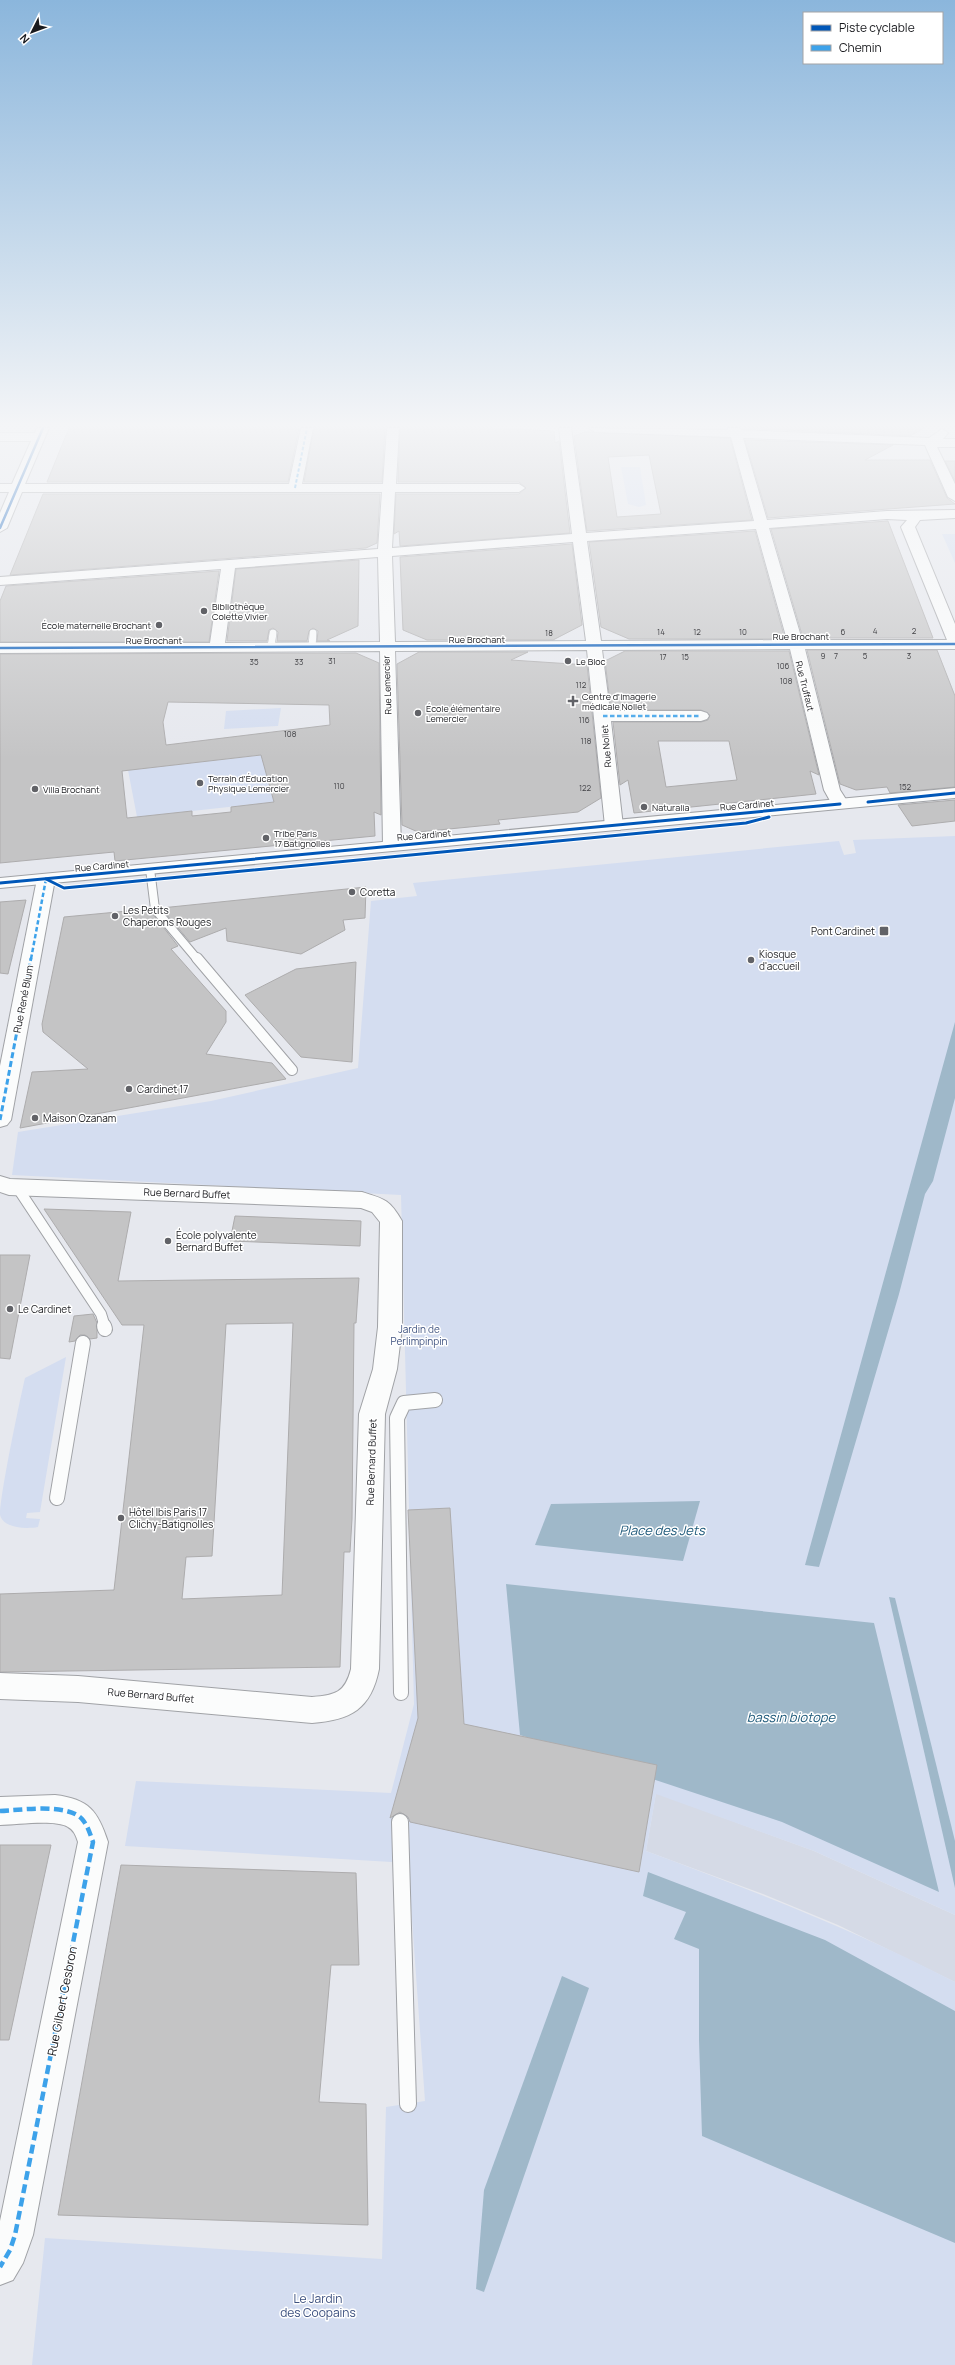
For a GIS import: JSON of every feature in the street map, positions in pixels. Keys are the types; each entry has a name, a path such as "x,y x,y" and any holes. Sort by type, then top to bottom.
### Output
{"street":[{"name":"Rue Lemercier","path":"385,538 384,553 386,647 392,846"},
{"path":"0,581 564,538"},
{"name":"Rue Nollet","path":"581,538 603,716 614,826"},
{"name":"Rue Truffaut","path":"764,538 796,645 832,790 840,804"},
{"path":"913,538 955,643"},
{"path":"217,647 229,564"},
{"name":"Rue Brochant","path":"0,648 217,647 272,640 312,640 386,647 955,643"},
{"path":"603,716 701,716"},
{"name":"Rue Cardinet","path":"0,883 955,793"},
{"name":"Rue René Blum","path":"0,1120 46,879"},
{"name":"Rue Bernard Buffet","path":"0,1686 78,1689 305,1710 341,1706 354,1696 361,1685 365,1669 372,1414 385,1369 390,1327 391,1221 380,1206 362,1200 9,1186"},
{"name":"Rue Gilbert Cesbron","path":"0,1811 67,1810 80,1816 89,1828 94,1842 15,2234 10,2250 0,2266"}],"lane":[{"path":"150,869 155,909 292,1070"},
{"path":"9,1186 102,1314 105,1329"},
{"path":"57,1498 84,1344"},
{"path":"401,1693 397,1418 404,1403 436,1400"},
{"path":"400,1822 408,2104"}],"shaded area":[{"path":"656,1793 814,1851 955,1915 955,1982 838,1925 763,1894 646,1851"}],"green space":[{"path":"944,538 955,538 955,563"},
{"path":"281,708 278,726 224,729 226,711"},
{"name":"Terrain d'Éducation Physique Lemercier","path":"333,747 265,769 274,802 137,817 128,770"},
{"path":"955,836 955,1915 814,1851 656,1794 646,1851 764,1896 841,1928 955,1982 955,2365 32,2365 45,2238 382,2259 386,2107 425,2101 408,1863 125,1846 136,1781 391,1793 414,1704 401,1195 12,1175 18,1132 211,1101 358,1068 371,901 417,896 413,883 839,841 844,855 856,853 853,840"},
{"path":"66,1357 40,1512 27,1513 26,1518 40,1519 38,1527 16,1527 2,1520 0,1515 10,1449 25,1378"}],"water":[{"path":"955,1022 955,1098 933,1181 925,1194 899,1294 819,1567 805,1565"},
{"name":"Place des Jets","path":"700,1501 683,1561 535,1545 551,1504"},
{"name":"bassin biotope","path":"506,1584 874,1623 939,1892 782,1822 520,1735"},
{"path":"889,1597 895,1598 955,1841 955,1888"},
{"path":"648,1872 825,1940 955,2011 955,2243 702,2136 699,2040 699,1949 674,1939 686,1912 643,1896"},
{"path":"562,1976 589,1988 484,2292 476,2289 484,2190"}],"building":[{"path":"25,538 377,538 377,543 366,548 10,575"},
{"path":"399,538 500,538 400,546"},
{"path":"644,538 757,538 785,639 629,639 601,627 589,542"},
{"path":"774,538 895,538 933,638 803,638"},
{"path":"572,544 582,625 553,640 427,640 403,630 400,557"},
{"path":"359,560 358,626 327,640 330,641 317,641 318,631 313,628 309,631 307,641 277,641 278,632 273,628 269,630 267,641 227,641 236,569"},
{"path":"219,571 209,642 0,642 0,601 6,586"},
{"path":"807,650 937,650 955,696 955,787 890,793 887,787 856,790 840,784"},
{"path":"625,651 789,651 819,775 810,771 816,794 634,813 628,780 620,785 613,722 701,722 708,720 710,715 701,710 611,710 605,661","holes":["658,741 729,741 737,780 666,787"]},
{"path":"419,652 528,652 511,660 587,665 601,798 578,812 498,820 500,824 418,832 402,825 397,664"},
{"path":"356,653 379,663 381,815 374,812 375,836 115,861 114,852 0,863 0,654","holes":["168,702 329,705 330,725 166,745 163,722","261,755 274,802 231,807 231,812 192,816 192,811 127,818 122,771"]},
{"path":"955,800 955,821 912,826 898,805"},
{"path":"366,887 365,918 343,920 345,930 301,954 227,941 226,928 190,942 161,908"},
{"path":"26,900 8,974 0,973 0,902"},
{"path":"149,909 178,946 171,949 226,1011 226,1022 206,1054 272,1063 286,1079 20,1128 32,1072 88,1069 43,1032 42,1024 64,917"},
{"path":"356,962 352,1062 301,1057 245,995 296,969"},
{"path":"44,1209 131,1212 118,1281 359,1278 356,1323 354,1323 352,1519 350,1552 344,1552 340,1667 0,1672 0,1594 114,1590 144,1325 122,1325","holes":["293,1323 282,1595 182,1599 186,1557 212,1556 226,1324"]},
{"path":"235,1216 361,1221 360,1246 230,1241"},
{"name":"Le Cardinet","path":"0,1255 30,1255 10,1359 0,1358"},
{"path":"93,1314 97,1323 97,1338 90,1339 85,1335 80,1335 75,1341 69,1342 74,1316"},
{"path":"450,1508 464,1724 657,1765 639,1872 410,1822 408,1817 400,1812 390,1818 418,1718 408,1510"},
{"path":"0,1845 51,1845 9,2040 0,2040"},
{"path":"121,1865 356,1873 359,1965 331,1965 319,2102 366,2104 368,2225 58,2215"}],"marked path":[{"path":"603,716 701,716"},
{"path":"0,1120 46,879"},
{"path":"0,1811 43,1809 66,1811 81,1818 85,1823 93,1842 15,2235 10,2250 0,2267"}],"cycle path":[{"path":"0,648 955,644"},
{"path":"868,802 955,793"},
{"path":"0,883 840,804"},
{"path":"46,879 64,888 746,823 769,817"}],"place":[{"name":"Bibliothèque Colette Vivier","path":"204,611"},
{"name":"École maternelle Brochant","path":"159,625"},
{"name":"Le Bloc","path":"568,661"},
{"name":"Centre d'imagerie médicale Nollet","path":"573,701"},
{"name":"École élémentaire Lemercier","path":"418,713"},
{"name":"Terrain d'Éducation Physique Lemercier","path":"200,783"},
{"name":"Villa Brochant","path":"35,789"},
{"name":"Naturalia","path":"644,807"},
{"name":"Tribe Paris 17 Batignolles","path":"266,838"},
{"name":"Coretta","path":"352,892"},
{"name":"Les Petits Chaperons Rouges","path":"115,916"},
{"name":"Pont Cardinet","path":"884,931"},
{"name":"Kiosque d'accueil","path":"751,960"},
{"name":"Cardinet 17","path":"129,1089"},
{"name":"Maison Ozanam","path":"35,1118"},
{"name":"École polyvalente Bernard Buffet","path":"168,1241"},
{"name":"Le Cardinet","path":"10,1309"},
{"name":"Hôtel Ibis Paris 17 Clichy-Batignolles","path":"121,1518"}],"park label":[{"name":"Jardin de Perlimpinpin","path":"419,1334"},
{"name":"Le Jardin des Coopains","path":"318,2305"}]}
